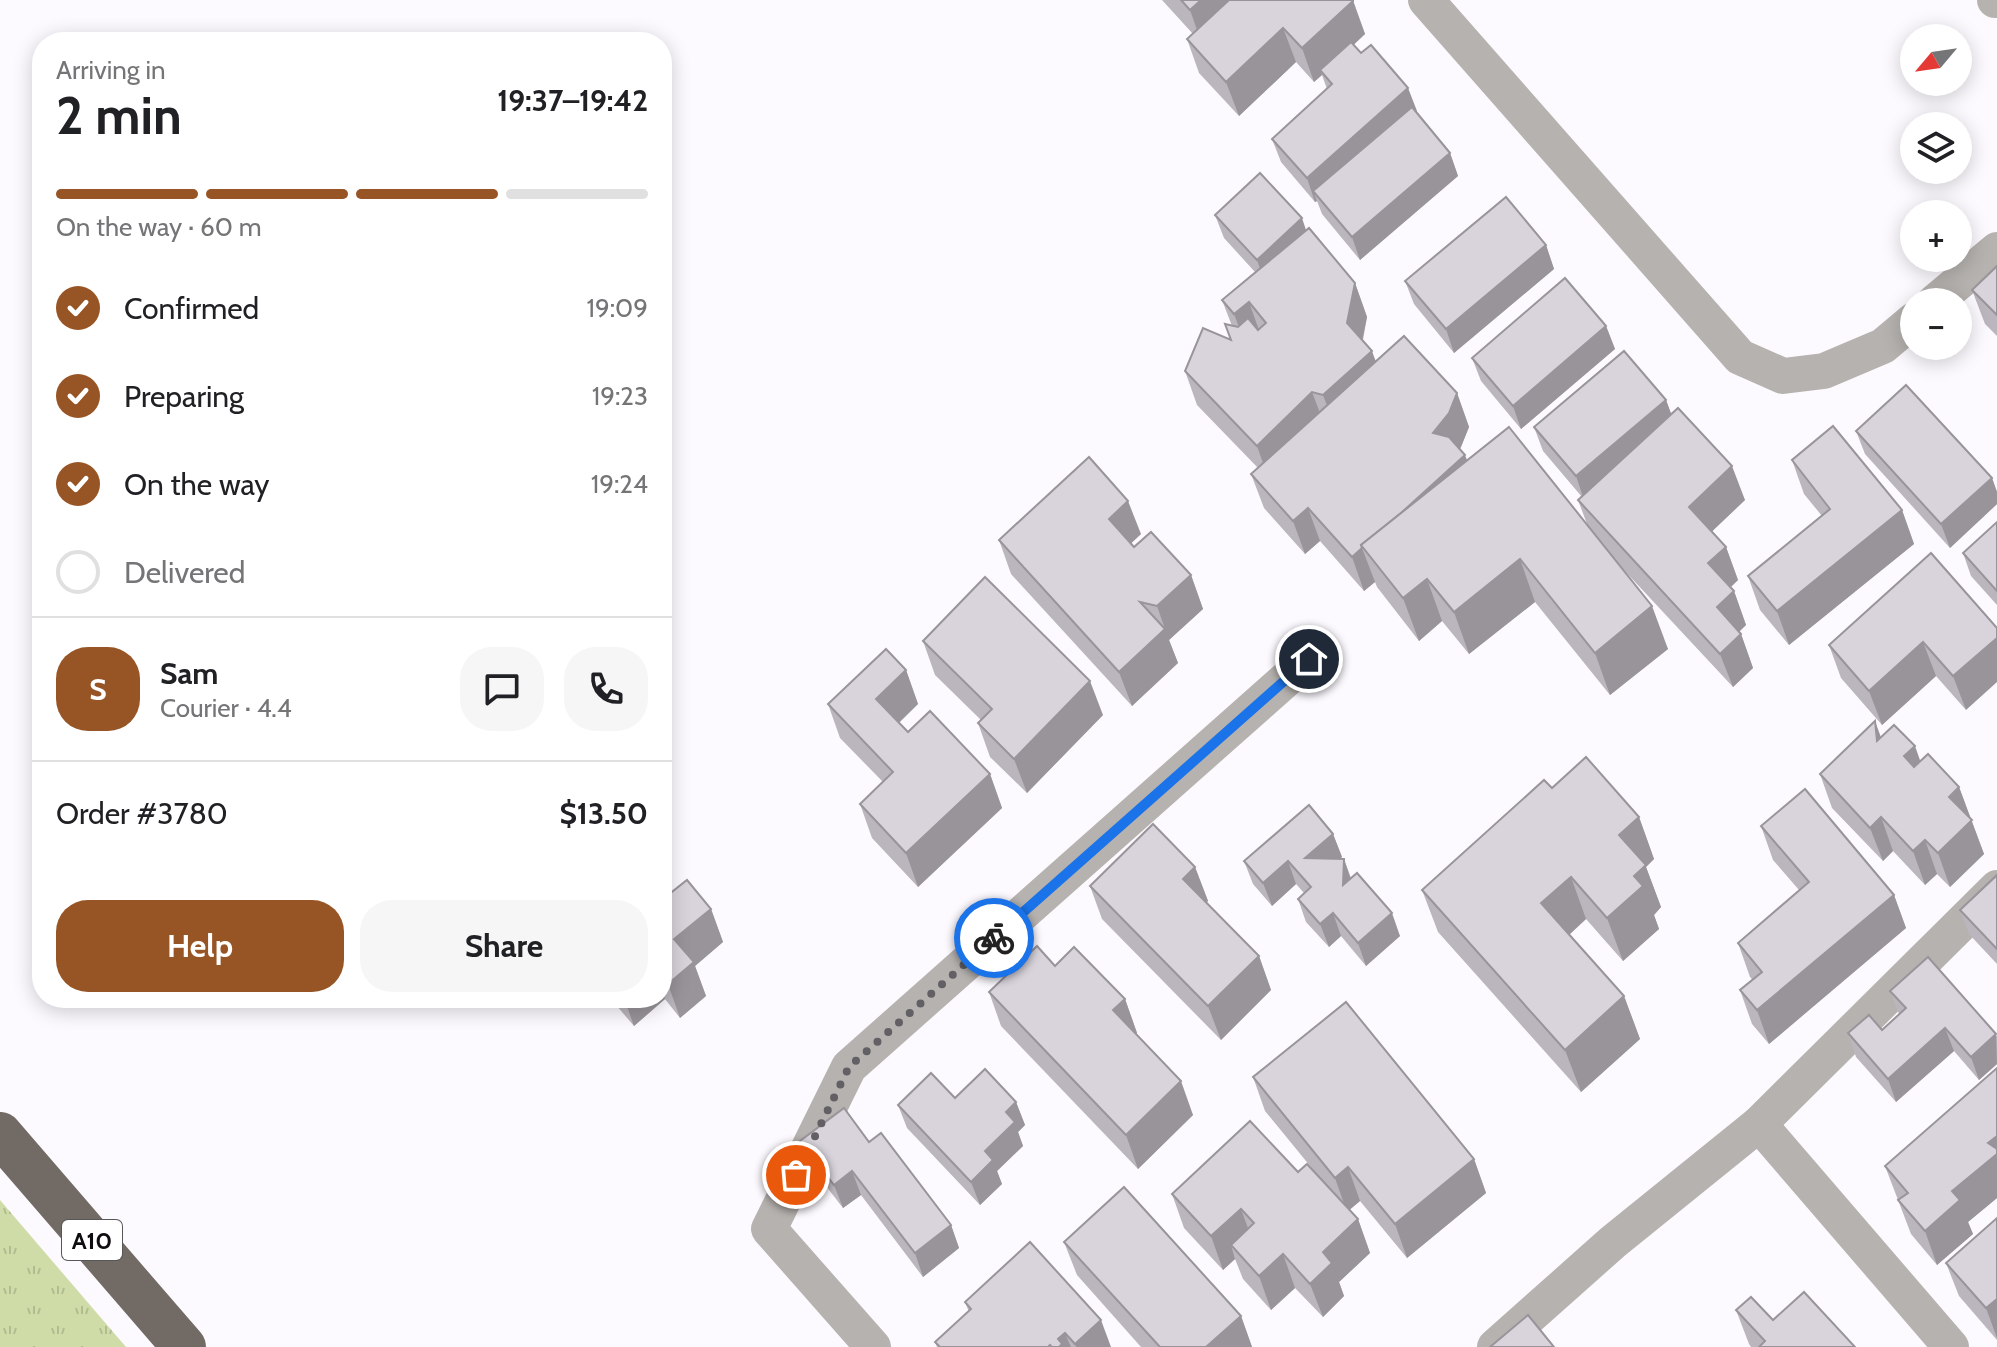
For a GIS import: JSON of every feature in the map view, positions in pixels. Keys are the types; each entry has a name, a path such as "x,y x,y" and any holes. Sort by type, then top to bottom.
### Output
{"highway":[{"name":"A10","path":"0,1134 184,1347"}],"street":[{"path":"1426,0 1740,357 1783,376 1824,371 1883,346 1900,332"},
{"path":"1952,288 1997,250"},
{"path":"873,1347 769,1229 849,1067 1309,659"},
{"path":"1495,1347 1613,1242 1759,1124 1997,888"},
{"path":"1759,1124 1951,1347"}],"green space":[{"path":"0,1200 126,1347 0,1347"}],"building":[{"path":"1181,0 1201,0 1190,10"},
{"path":"1229,0 1353,1 1302,48 1283,28 1226,82 1187,39"},
{"path":"1351,42 1361,53 1371,45 1408,88 1307,178 1272,139 1332,84 1320,70"},
{"path":"1412,107 1450,153 1352,237 1313,191"},
{"path":"1260,173 1302,218 1257,260 1215,215"},
{"path":"1506,197 1546,245 1446,329 1405,281"},
{"path":"1309,228 1355,283 1347,323 1372,351 1323,395 1312,392 1257,446 1185,371 1203,328 1231,340 1225,324 1238,327 1248,318 1258,330 1266,323 1249,302 1234,314 1222,300"},
{"path":"1997,266 1997,315 1972,290"},
{"path":"1565,278 1606,326 1513,406 1472,358"},
{"path":"1404,336 1457,393 1449,413 1433,433 1449,437 1465,455 1361,545 1362,548 1352,557 1308,508 1293,521 1251,474"},
{"path":"1624,351 1666,400 1576,476 1534,427"},
{"path":"1906,385 1992,478 1941,524 1856,431"},
{"path":"1678,408 1732,466 1689,507 1726,547 1708,563 1734,591 1717,607 1741,634 1720,654 1578,500"},
{"path":"1833,426 1902,510 1777,611 1748,576 1830,509 1792,460"},
{"path":"1509,427 1652,606 1595,653 1520,559 1454,612 1427,579 1403,598 1361,545"},
{"path":"1089,457 1128,501 1109,519 1134,547 1151,532 1191,575 1157,606 1140,602 1165,629 1119,672 999,540"},
{"path":"1997,522 1997,591 1963,553"},
{"path":"1931,553 1997,628 1997,638 1953,676 1923,642 1869,691 1829,645"},
{"path":"985,577 1090,681 1014,759 978,723 992,709 923,641"},
{"path":"886,649 906,670 876,699 908,732 930,711 990,774 906,853 860,804 893,772 828,704"},
{"path":"1875,721 1877,741 1894,725 1915,746 1904,756 1914,767 1928,754 1959,787 1949,797 1972,820 1938,853 1925,840 1913,851 1881,817 1870,828 1820,774"},
{"path":"1586,757 1639,817 1619,835 1646,865 1634,876 1643,886 1607,918 1571,877 1541,903 1624,996 1565,1050 1422,890 1544,780 1552,788"},
{"path":"1805,789 1894,895 1757,1010 1740,990 1762,972 1738,943 1809,882 1761,826"},
{"path":"1309,805 1333,834 1305,858 1344,859 1343,885 1357,873 1392,913 1358,943 1333,913 1320,924 1298,899 1311,887 1288,861 1263,883 1244,861"},
{"path":"1153,824 1195,867 1183,879 1259,956 1208,1006 1090,886"},
{"path":"1997,875 1997,949 1960,910"},
{"path":"687,880 711,909 674,939 694,962 672,981 672,892"},
{"path":"1037,946 1055,966 1074,947 1125,999 1113,1010 1181,1081 1126,1135 989,992"},
{"path":"1928,957 1996,1034 1971,1057 1945,1028 1888,1079 1848,1033 1869,1015 1882,1030 1906,1008 1890,991"},
{"path":"1346,1002 1474,1159 1395,1224 1348,1167 1335,1178 1253,1077"},
{"path":"1997,1068 1997,1136 1988,1143 1997,1149 1997,1154 1952,1191 1960,1200 1925,1231 1898,1200 1908,1193 1885,1166"},
{"path":"985,1069 1016,1102 1006,1112 1015,1122 985,1151 993,1160 971,1182 898,1105 931,1073 955,1098"},
{"path":"844,1108 869,1142 881,1133 951,1225 915,1253 852,1171 834,1185 800,1141"},
{"path":"1250,1121 1298,1172 1307,1164 1358,1219 1323,1252 1332,1263 1310,1284 1283,1254 1259,1276 1231,1245 1254,1223 1241,1209 1211,1236 1172,1194"},
{"path":"1124,1187 1241,1316 1206,1347 1160,1347 1064,1242"},
{"path":"1997,1218 1997,1299 1986,1308 1946,1263"},
{"path":"1030,1242 1101,1320 1075,1344 1065,1333 1058,1339 1062,1344 1059,1347 940,1347 935,1342 971,1309 965,1302"},
{"path":"1804,1292 1855,1347 1759,1347 1765,1341 1736,1310 1751,1297 1773,1320"},
{"path":"1528,1315 1554,1347 1490,1347"}],"way so far":[{"path":"796,1175 849,1067 994,938"}],"route":[{"path":"994,938 1309,659"}]}
